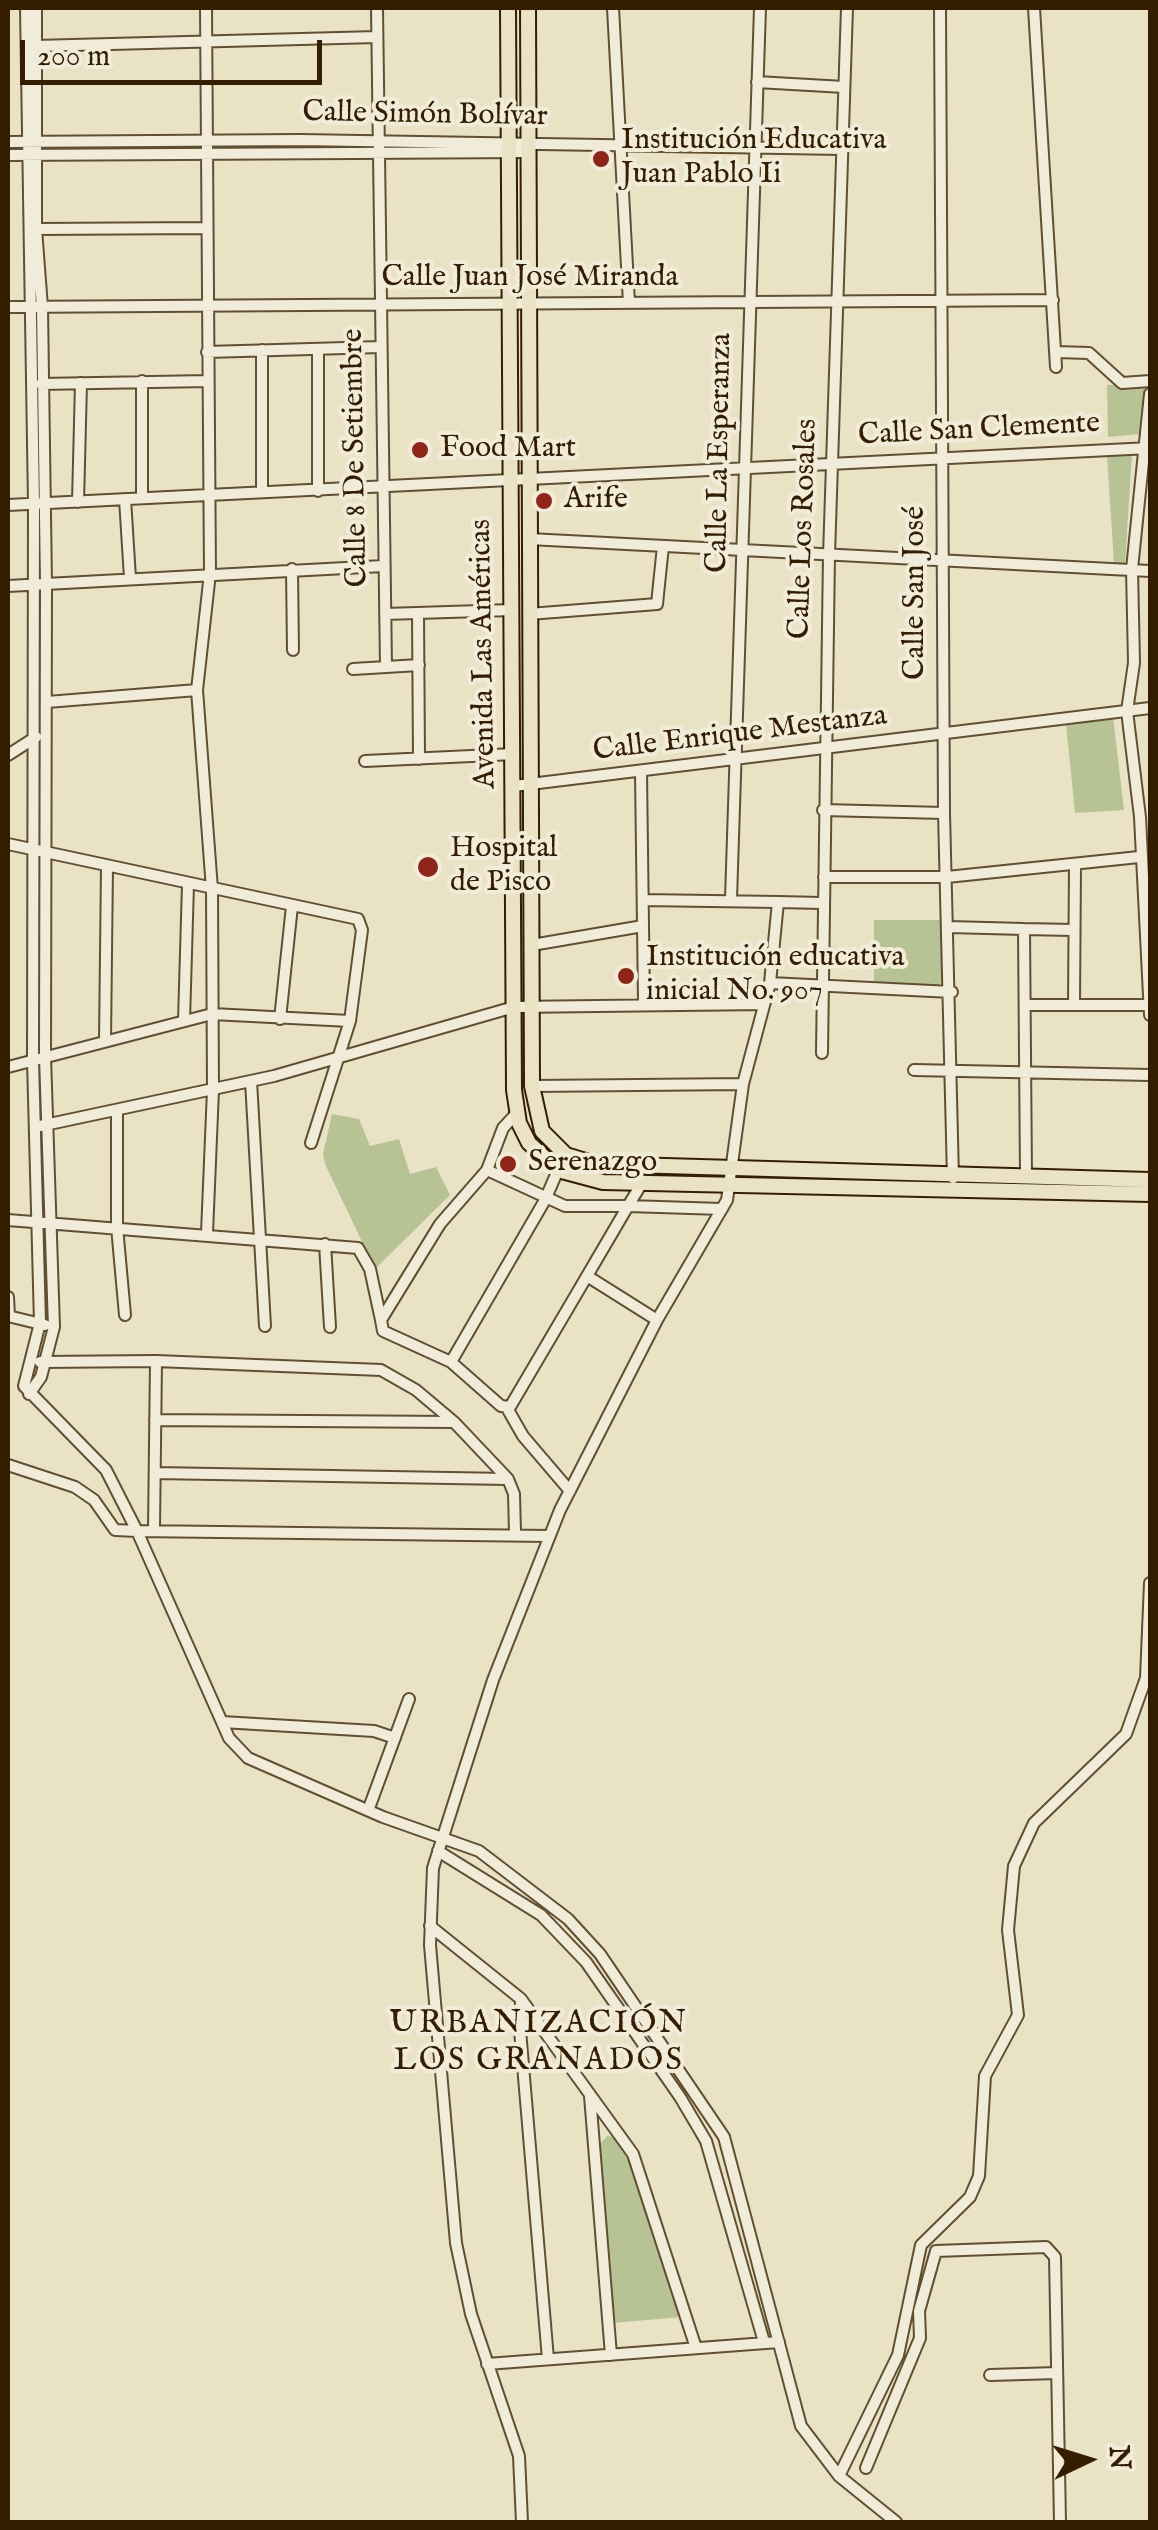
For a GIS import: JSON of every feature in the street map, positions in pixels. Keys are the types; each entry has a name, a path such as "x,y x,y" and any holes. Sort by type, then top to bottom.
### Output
{"main road":[{"name":"Avenida Las Américas","path":"508,8 516,1113"},
{"name":"Avenida Las Américas","path":"528,8 532,1086 542,1132 575,1159 596,1164 728,1176 1150,1194"},
{"path":"511,570 530,570"},
{"path":"516,1113 529,1143 558,1170"},
{"name":"Avenida Las Américas","path":"558,1170 584,1179 642,1183 728,1176 1150,1180"}],"street":[{"path":"26,8 42,384 39,504"},
{"path":"36,8 32,148 40,584 47,731 39,1058"},
{"path":"206,8 210,573 197,690 212,889 213,1090 207,1233"},
{"name":"Calle 8 De Setiembre","path":"377,8 386,667"},
{"path":"613,8 629,303"},
{"name":"Calle La Esperanza","path":"731,899 760,8"},
{"name":"Calle Los Rosales","path":"822,1053 824,745 846,8"},
{"name":"Calle San José","path":"940,8 943,737 952,992 953,1178"},
{"path":"1034,8 1056,368"},
{"path":"35,46 377,38"},
{"path":"757,82 844,87"},
{"name":"Calle Simón Bolívar","path":"8,154 32,148 206,139 377,146 842,149"},
{"name":"Calle Simón Bolívar","path":"8,142 32,148 206,153 377,146"},
{"path":"36,229 206,228"},
{"name":"Calle Juan José Miranda","path":"8,307 1053,300"},
{"path":"207,352 380,347"},
{"path":"318,349 318,491"},
{"path":"262,350 262,489"},
{"path":"1056,352 1089,352 1122,383 1150,380"},
{"path":"142,381 142,498"},
{"path":"42,384 208,381"},
{"path":"78,502 80,383"},
{"path":"1150,394 1148,448 1132,569 1134,664 1127,711 1145,818 1139,858 1150,1015"},
{"name":"Calle San Clemente","path":"8,504 1148,448"},
{"path":"125,499 130,578"},
{"path":"530,539 1150,570"},
{"path":"530,614 656,604 662,546"},
{"path":"8,586 384,566"},
{"path":"292,569 293,650"},
{"path":"40,584 34,850 43,1225 40,1323 23,1382 29,1394 95,1456 137,1531 222,1722 248,1758 479,1851 517,1876 584,1935 714,2117 734,2164 802,2426 840,2476 882,2519 896,2522"},
{"path":"384,614 512,610"},
{"path":"418,613 419,759"},
{"path":"353,669 419,665"},
{"path":"46,702 197,690"},
{"name":"Calle Enrique Mestanza","path":"514,786 824,745 943,737 1150,708"},
{"path":"8,756 47,731"},
{"path":"366,761 514,754"},
{"path":"640,772 644,1003"},
{"path":"823,810 944,812"},
{"path":"8,844 360,922 350,1021 342,1056 311,1143"},
{"path":"824,877 947,878 1139,858"},
{"path":"1074,1005 1075,864"},
{"path":"105,1041 107,866"},
{"path":"184,1021 188,884"},
{"path":"643,900 822,903"},
{"path":"522,2522 519,2456 487,2364 456,2243 430,1926 430,1880 493,1680 549,1536 657,1320 722,1209 743,1084 770,983 778,902"},
{"path":"280,1019 292,906"},
{"path":"532,945 643,926"},
{"path":"949,927 1073,930"},
{"path":"1024,930 1026,1178"},
{"path":"770,983 952,992"},
{"path":"40,1126 251,1081 514,1007 764,1004"},
{"path":"1027,1006 1149,1005"},
{"path":"8,1067 212,1014 350,1021"},
{"path":"914,1070 1024,1076 1150,1075"},
{"path":"251,1081 266,1326"},
{"path":"532,1086 743,1084"},
{"path":"117,1111 118,1227 125,1315"},
{"path":"381,1320 440,1224 487,1170 503,1128 516,1113"},
{"path":"487,1170 564,1206 722,1209"},
{"path":"451,1362 546,1200 558,1170"},
{"path":"507,1408 642,1183"},
{"path":"8,1220 358,1248 366,1256 388,1334 451,1362 507,1408 523,1436 570,1492"},
{"path":"29,1394 46,1362 54,1327 43,1225"},
{"path":"326,1244 330,1327"},
{"path":"587,1276 657,1320"},
{"path":"8,1297 8,1316 54,1327"},
{"path":"29,1362 156,1361 381,1370 416,1390 454,1422 508,1478 514,1494 515,1533"},
{"path":"154,1529 156,1361"},
{"path":"155,1420 454,1422"},
{"path":"8,1465 74,1487 94,1500 115,1530 549,1536"},
{"path":"8,1473 28,1470"},
{"path":"154,1474 508,1478"},
{"path":"840,2476 898,2355 920,2245 970,2197 978,2176 985,2076 1018,2015 1008,1930 1014,1866 1034,1823 1126,1734 1146,1678 1150,1583"},
{"path":"369,1808 409,1698"},
{"path":"222,1722 374,1731 394,1738"},
{"path":"438,1851 540,1914 586,1962 680,2096 706,2141 764,2342"},
{"path":"430,1926 521,2000 639,2167 696,2348"},
{"path":"521,2000 520,2030 548,2359"},
{"path":"589,2094 610,2354"},
{"path":"593,2140 615,2129"},
{"path":"866,2468 920,2338 919,2311 936,2251 1046,2247 1053,2252 1060,2522"},
{"path":"487,2364 778,2342"},
{"path":"990,2375 1057,2374"}],"green space":[{"path":"1145,384 1141,434 1108,437 1107,385"},
{"path":"1132,454 1125,565 1114,564 1107,456"},
{"path":"1113,717 1124,810 1075,813 1066,724"},
{"path":"874,920 944,920 944,981 938,985 874,983"},
{"path":"332,1114 359,1119 370,1146 399,1139 410,1174 436,1167 450,1195 375,1269 325,1164 323,1154"},
{"path":"607,2136 615,2137 626,2152 681,2317 613,2323 598,2146"}],"place":[{"name":"Institución Educativa Juan Pablo Ii","path":"601,159"},
{"name":"Food Mart","path":"420,450"},
{"name":"Arife","path":"544,501"},
{"name":"Hospital de Pisco","path":"428,867"},
{"name":"Institución educativa inicial No. 907","path":"626,976"},
{"name":"Serenazgo","path":"508,1164"}],"district":[{"name":"URBANIZACIÓN LOS GRANADOS","path":"539,2044"}]}
